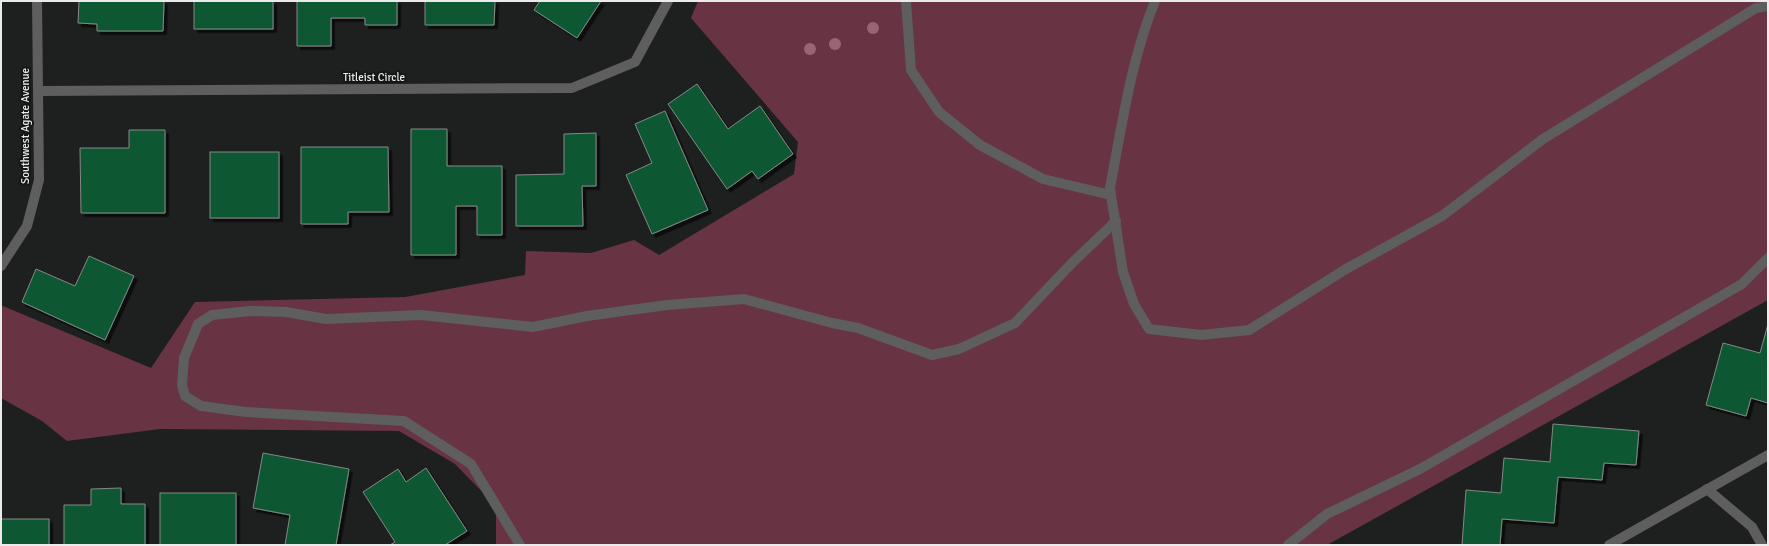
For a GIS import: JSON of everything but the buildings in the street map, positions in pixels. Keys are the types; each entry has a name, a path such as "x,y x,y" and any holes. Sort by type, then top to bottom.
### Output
{"street":[{"name":"Southwest Agate Avenue","path":"1,266 27,226 39,180 36,1"},
{"name":"Titleist Circle","path":"38,91 572,88 636,62 668,1"},
{"path":"906,1 911,70 939,112 980,145 1043,180 1111,195"},
{"path":"1155,1 1146,23 1132,73 1110,188 1123,272 1134,304 1149,329 1201,335 1249,330 1346,269 1442,216 1543,139 1756,8 1768,6"},
{"path":"520,545 471,464 404,421 246,412 201,406 185,396 182,385 184,358 198,324 212,316 250,311 286,312 326,319 421,314 533,327 587,316 667,305 744,299 832,323 858,328 932,355 959,349 1015,323 1073,262 1116,221"},
{"path":"1288,545 1327,514 1420,468 1742,284 1768,258"},
{"path":"1609,545 1768,455"},
{"path":"1707,489 1752,527 1762,545"}],"shaded area":[{"path":"698,1 1768,1 1768,300 1327,545 496,545 496,506 455,464 399,431 160,429 67,441 42,421 1,398 1,307 3,306 151,368 195,302 405,297 525,275 526,251 591,253 634,240 659,255 794,174 798,142 691,18"}]}
